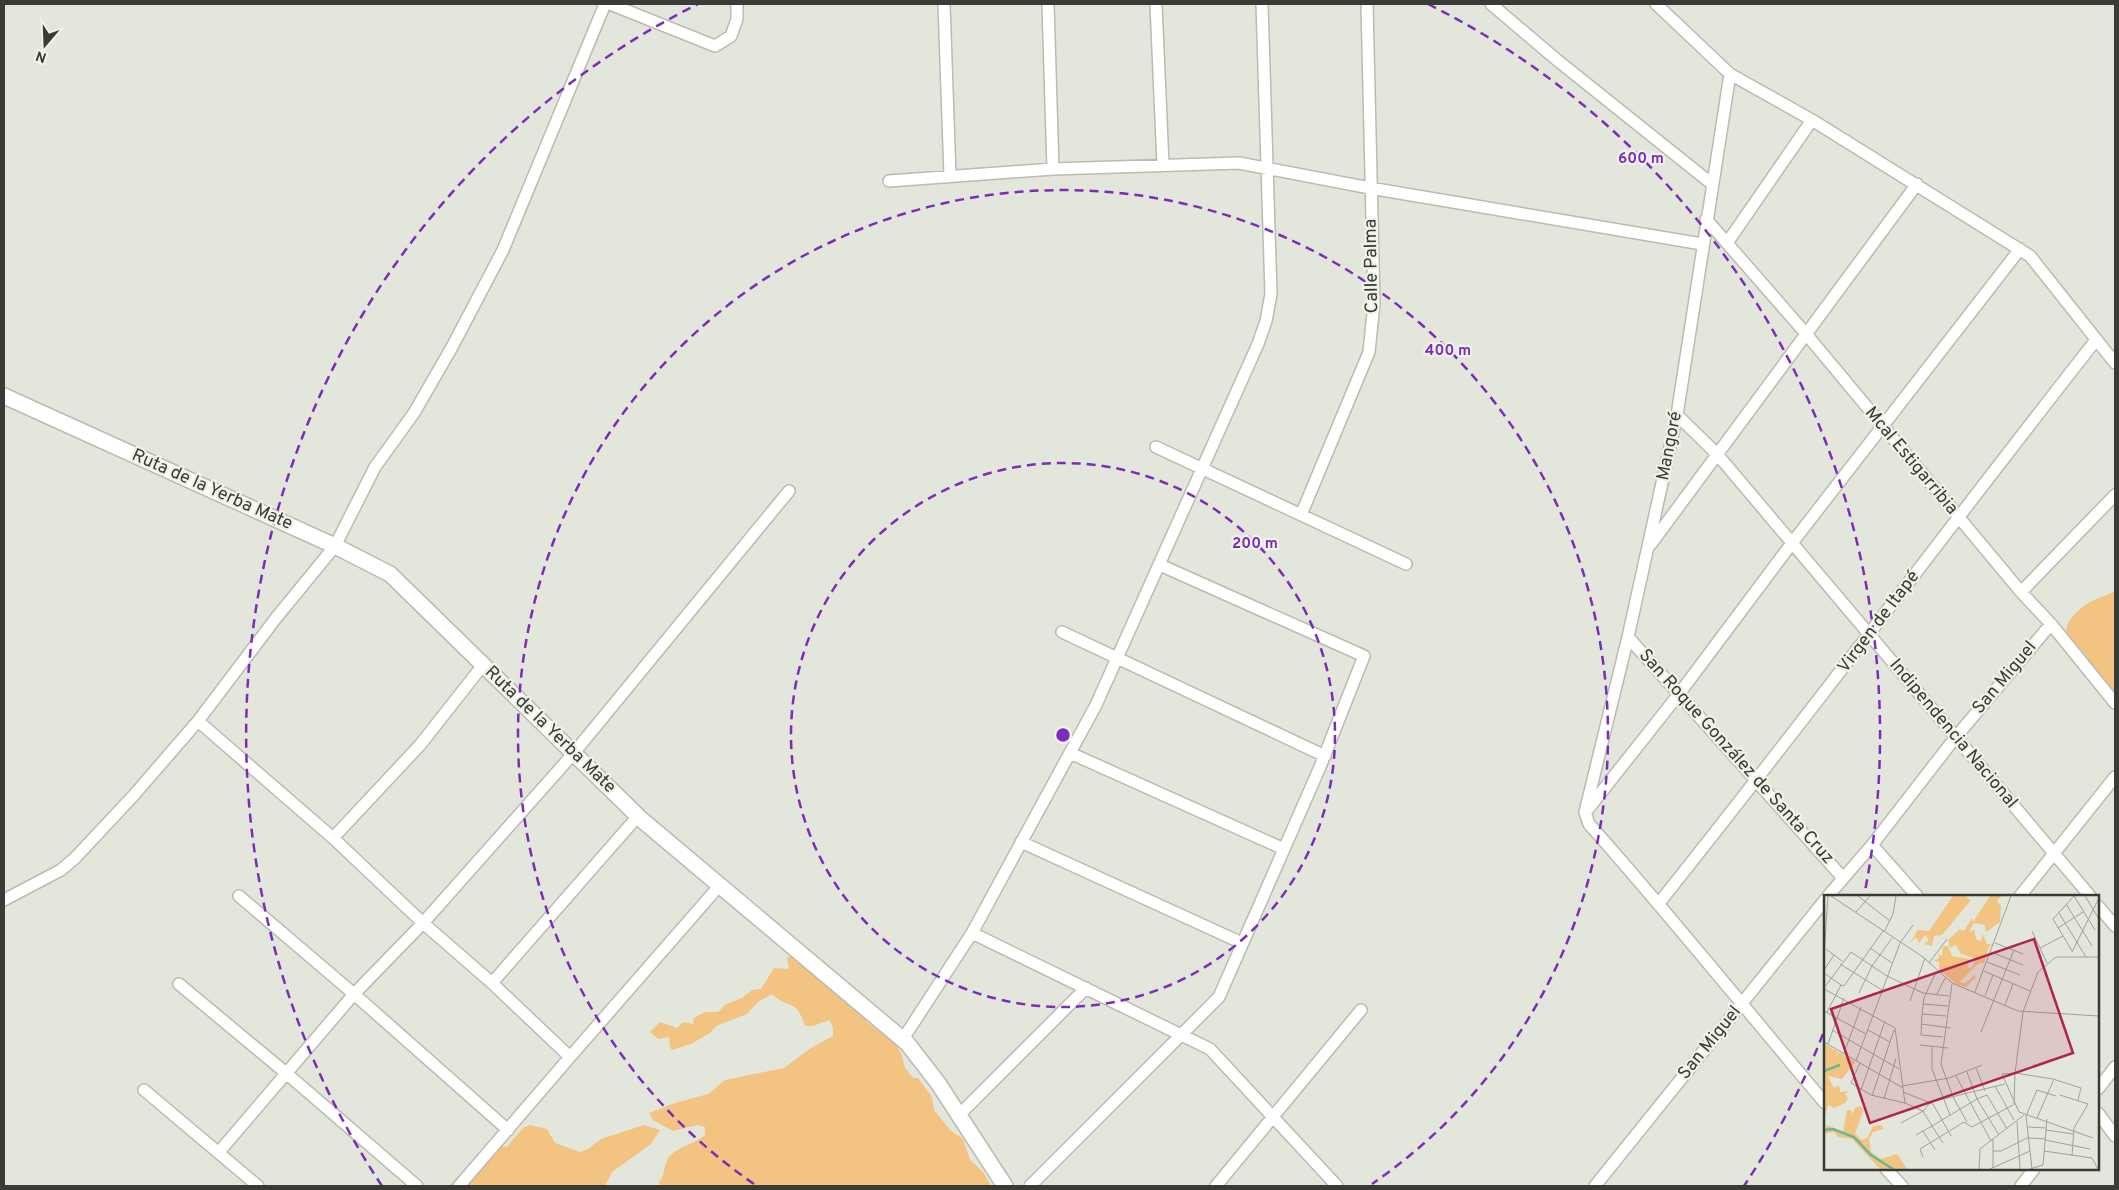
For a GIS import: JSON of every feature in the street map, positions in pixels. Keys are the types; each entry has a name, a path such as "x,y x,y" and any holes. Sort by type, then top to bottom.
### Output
{"main road":[{"name":"Ruta de la Yerba Mate","path":"4,396 335,546 379,567 396,579 638,816 903,1039 924,1063 1005,1186"}],"street":[{"path":"4,900 61,870 75,858 134,795 198,721 276,618 335,546 375,467 414,413 452,347 503,250 605,4"},
{"path":"610,4 715,46 732,36 737,19 737,4"},
{"path":"944,4 950,176"},
{"path":"1048,4 1053,169"},
{"path":"1156,4 1163,166"},
{"path":"903,1039 972,933 1096,705 1203,469 1266,321 1271,294 1269,168 1262,4"},
{"name":"Calle Palma","path":"1302,515 1369,352 1374,304 1367,4"},
{"path":"1491,4 1557,60 1712,184"},
{"path":"1656,4 1730,74 1812,120 2030,256 2115,363"},
{"name":"Mangoré","path":"1585,812 1649,547 1677,415 1702,244 1730,74"},
{"path":"1727,243 1812,120"},
{"path":"889,181 1053,169 1239,163 1370,188 1702,244"},
{"path":"1649,547 1917,184"},
{"name":"Mcal Estigarribia","path":"1706,220 1807,335 2021,592 2051,624 2115,703"},
{"path":"1824,1101 1741,1004 1659,902 1589,824 1585,812 1679,694 1882,425 2020,249"},
{"name":"Virgen de Itapé","path":"1659,902 1756,781 1870,634 1958,516 2096,340"},
{"name":"Indipendencia Nacional","path":"1677,415 1717,454 2089,895"},
{"path":"1156,447 1406,564"},
{"path":"219,1152 354,994 423,923 573,754 789,491"},
{"path":"2021,592 2115,495"},
{"path":"1030,1186 1219,997 1324,756 1364,656 1160,565"},
{"name":"San Miguel","path":"1829,895 1872,845 1955,738 2051,624"},
{"path":"1062,632 1324,756"},
{"name":"San Roque González de Santa Cruz","path":"1628,637 1843,878"},
{"path":"333,838 420,745 483,665"},
{"path":"198,721 333,838 570,1057"},
{"path":"1070,753 1284,849"},
{"path":"2021,895 2115,777"},
{"path":"492,983 638,816"},
{"path":"1021,842 1242,943"},
{"path":"1872,845 1916,895"},
{"path":"459,1186 720,885"},
{"path":"239,896 354,994 508,1130"},
{"name":"San Miguel","path":"1595,1186 1824,901"},
{"path":"2099,907 2115,926"},
{"path":"972,933 1210,1049 1338,1186"},
{"path":"179,984 417,1186"},
{"path":"959,1115 1086,988"},
{"path":"1216,1186 1361,1010"},
{"path":"2099,1088 2115,1067"},
{"path":"144,1090 258,1186"},
{"path":"2099,1114 2115,1136"},
{"path":"1887,1170 1902,1186"},
{"path":"2021,1186 2033,1170"}],"shaded area":[{"path":"2115,591 2115,703 2085,654 2068,637 2066,630 2069,621 2080,609 2090,602"},
{"path":"796,956 821,976 828,987 858,1011 869,1024 894,1041 902,1056 905,1068 913,1078 918,1078 932,1097 934,1110 950,1130 963,1139 970,1160 983,1172 991,1186 660,1186 659,1182 670,1156 705,1135 705,1127 698,1125 673,1131 653,1120 649,1113 675,1103 708,1094 725,1080 784,1068 811,1048 833,1036 833,1027 829,1020 813,1026 805,1026 802,1017 795,1007 772,994 758,1002 747,1014 716,1026 710,1033 691,1044 672,1050 669,1037 658,1039 650,1032 660,1022 677,1028 683,1022 693,1024 694,1018 705,1012 718,1012 726,1004 742,998 752,990 761,989 774,968 789,969 787,958"},
{"path":"530,1125 547,1129 555,1143 580,1152 588,1149 601,1139 644,1125 660,1130 651,1144 612,1172 605,1186 449,1186 455,1180 471,1173 499,1146 507,1147 523,1128"}]}
